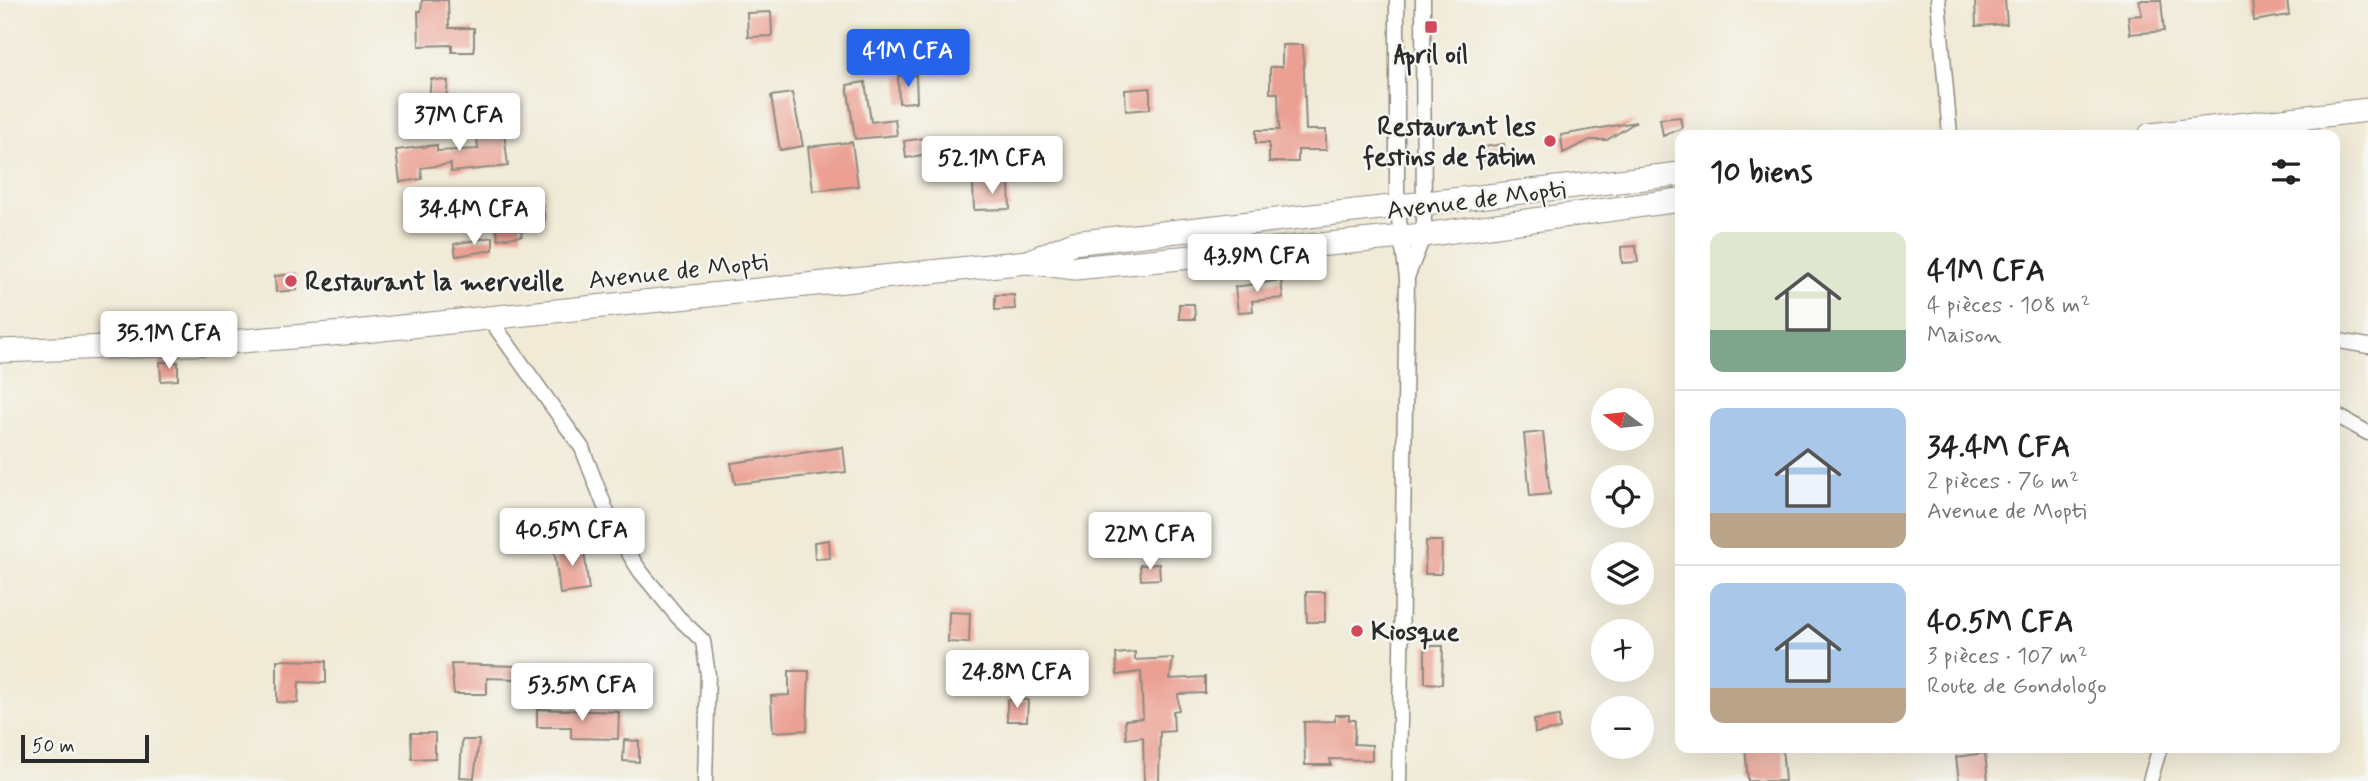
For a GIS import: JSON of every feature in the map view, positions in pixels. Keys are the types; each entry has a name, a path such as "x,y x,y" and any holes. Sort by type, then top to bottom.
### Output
{"main road":[{"path":"2194,130 2368,110"},
{"name":"Avenue de Mopti","path":"1027,262 1073,243 1675,175"},
{"name":"Avenue de Mopti","path":"0,351 216,342 489,318 1027,262 1075,268 1399,238 1675,201"}],"street":[{"path":"1397,0 1397,205 1399,238 1407,278 1399,781"},
{"path":"1407,278 1424,235 1423,0"},
{"path":"1938,0 1950,130"},
{"path":"2273,130 2291,119"},
{"path":"489,318 582,448 614,530 640,571 678,617 703,641 708,675 705,781"},
{"path":"2340,341 2368,346"},
{"path":"2340,417 2368,433"},
{"path":"2150,781 2158,753"}],"building":[{"path":"422,0 448,0 449,28 474,28 474,52 452,52 452,45 419,46 418,11 421,11"},
{"path":"1975,0 2005,0 2007,24 1976,26"},
{"path":"2139,0 2161,0 2164,31 2130,34 2128,16 2142,15"},
{"path":"2252,0 2287,0 2289,15 2254,21"},
{"path":"771,12 772,36 748,37 747,13"},
{"path":"1282,45 1303,45 1306,130 1326,130 1326,150 1298,150 1298,162 1269,162 1269,143 1256,143 1256,130 1279,130 1278,93 1270,93 1270,67 1282,67"},
{"path":"916,75 917,102 899,103 898,76"},
{"path":"431,79 448,81 446,99 429,97"},
{"path":"865,82 871,122 895,119 897,135 855,139 847,85"},
{"path":"1150,88 1150,109 1126,111 1125,90"},
{"path":"792,93 803,146 780,150 771,96"},
{"path":"502,115 508,166 451,172 451,164 421,168 422,179 400,182 396,150 437,145 437,151 478,149 475,118"},
{"path":"1680,117 1682,128 1663,136 1660,119"},
{"path":"1636,122 1607,140 1590,140 1563,153 1561,135"},
{"path":"925,138 927,154 906,158 904,141"},
{"path":"852,142 858,186 813,191 808,147"},
{"path":"1504,144 1506,158 1480,163 1477,148"},
{"path":"1009,183 1010,209 974,210 973,184"},
{"path":"446,200 449,220 431,223 428,203"},
{"path":"543,206 545,220 531,223 528,208"},
{"path":"519,214 522,236 498,239 495,217"},
{"path":"493,237 493,250 456,256 454,244"},
{"path":"1636,246 1638,262 1622,263 1621,247"},
{"path":"296,274 297,290 276,292 275,276"},
{"path":"1281,280 1283,298 1252,301 1253,311 1238,312 1235,287"},
{"path":"995,295 1014,295 1015,309 995,310"},
{"path":"1179,304 1194,304 1195,319 1179,319"},
{"path":"160,362 178,362 178,380 161,381"},
{"path":"1543,432 1550,494 1530,496 1524,434"},
{"path":"843,447 846,472 735,484 731,463"},
{"path":"829,540 830,558 815,559 814,542"},
{"path":"1426,541 1442,541 1441,574 1425,574"},
{"path":"583,543 589,590 560,594 554,547"},
{"path":"1159,564 1160,579 1141,580 1140,565"},
{"path":"1306,592 1325,592 1325,622 1307,622"},
{"path":"949,612 970,613 969,643 948,642"},
{"path":"1425,646 1443,646 1442,684 1425,683"},
{"path":"1135,652 1135,660 1173,658 1170,679 1205,677 1205,693 1178,694 1179,710 1173,711 1174,731 1160,732 1159,781 1144,781 1143,737 1126,739 1125,720 1143,718 1141,672 1117,675 1116,654"},
{"path":"277,660 326,661 326,683 299,682 298,703 277,702"},
{"path":"451,664 518,666 517,679 487,678 487,694 454,694"},
{"path":"789,671 809,671 807,730 773,732 771,696 789,695"},
{"path":"1007,700 1028,700 1027,721 1007,721"},
{"path":"537,709 619,712 618,739 571,738 571,727 537,727"},
{"path":"1335,715 1349,715 1349,720 1355,720 1354,744 1372,745 1372,760 1330,759 1331,765 1305,765 1304,722 1335,721"},
{"path":"1559,716 1560,729 1535,733 1534,720"},
{"path":"411,733 435,733 435,758 412,759"},
{"path":"462,740 479,740 474,778 460,777"},
{"path":"624,740 639,741 639,762 623,761"},
{"path":"1746,753 1783,753 1785,781 1748,781"},
{"path":"1985,753 1988,781 1959,781 1956,757"}],"place":[{"name":"April oil","path":"1431,27"},
{"name":"Restaurant les festins de fatim","path":"1550,141"},
{"name":"Restaurant la merveille","path":"291,281"},
{"name":"Kiosque","path":"1357,631"}]}
